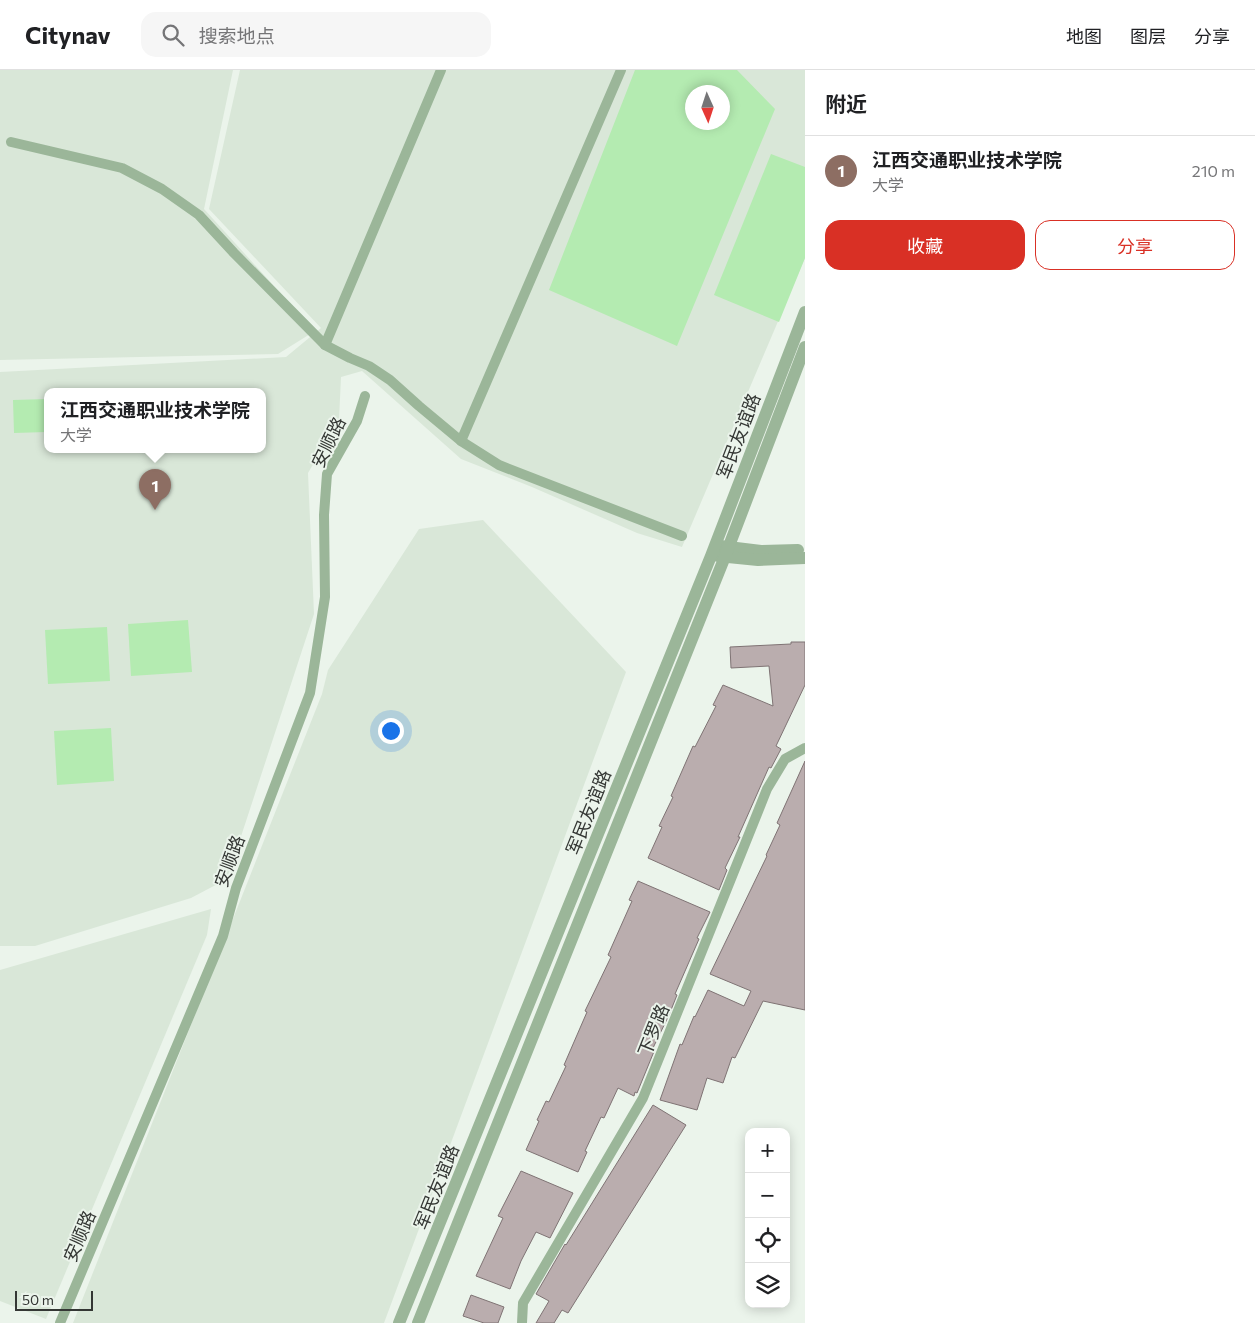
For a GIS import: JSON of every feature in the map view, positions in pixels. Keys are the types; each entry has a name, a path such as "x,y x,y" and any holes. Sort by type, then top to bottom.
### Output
{"street":[{"path":"325,345 441,70"},
{"path":"461,441 621,70"},
{"path":"11,142 122,168 162,189 199,214 234,253 325,345 369,366 390,380 461,441 499,465 682,536"},
{"name":"军民友谊路","path":"399,1323 713,550 805,312"},
{"name":"军民友谊路","path":"418,1323 727,552 805,347"},
{"name":"安顺路","path":"60,1323 223,936 236,888 310,693 325,597 324,515 327,474 357,421 365,396"},
{"path":"713,550 758,560 805,558"},
{"path":"727,552 805,550"},
{"name":"下罗路","path":"522,1323 523,1302 644,1098 767,789 786,759 805,748"}],"shaded area":[{"path":"0,70 233,70 204,209 315,331 278,354 0,360"},
{"path":"240,70 805,70 805,258 682,547 637,533 532,487 461,459 362,371 341,377 339,420 308,473 314,614 227,879 191,898 35,946 0,946 0,372 286,357 321,328 209,209"},
{"path":"483,520 626,672 384,1323 73,1323 322,694 328,670 419,529"},
{"path":"211,909 207,935 46,1319 0,1301 0,970"}],"green space":[{"path":"635,70 737,70 775,109 677,346 549,290"},
{"path":"771,154 805,167 805,258 779,322 714,295"},
{"path":"44,399 44,432 14,433 13,400"},
{"path":"188,620 192,672 131,676 128,624"},
{"path":"107,627 110,681 48,684 45,630"},
{"path":"111,728 114,781 57,785 54,731"}],"building":[{"path":"791,642 805,642 805,685 776,746 781,749 771,768 769,767 738,837 740,837 725,868 727,870 719,890 648,858 662,827 659,826 673,797 671,796 693,746 695,747 716,706 713,705 723,685 773,706 769,666 731,668 730,647 791,644"},
{"path":"805,761 805,1010 763,1001 735,1058 732,1057 723,1083 707,1078 697,1110 660,1100 680,1044 682,1045 694,1016 708,990 744,1006 751,991 710,974 767,856 780,825 777,823"},
{"path":"638,881 710,912 697,938 699,939 675,994 677,995 669,1015 653,1048 655,1049 637,1093 635,1092 634,1096 618,1088 604,1118 601,1117 585,1151 587,1152 578,1172 526,1150 546,1101 549,1102 566,1066 564,1065 587,1012 585,1011 611,957 608,955 632,901 629,900"},
{"path":"653,1105 686,1125 568,1313 562,1310 554,1323 536,1323 549,1301 536,1294 565,1244"},
{"path":"521,1171 573,1193 550,1238 536,1232 521,1261 510,1289 476,1276 503,1218 498,1216"},
{"path":"471,1295 504,1307 498,1323 484,1323 463,1316"}],"place":[{"name":"江西交通职业技术学院","path":"155,510"}]}
